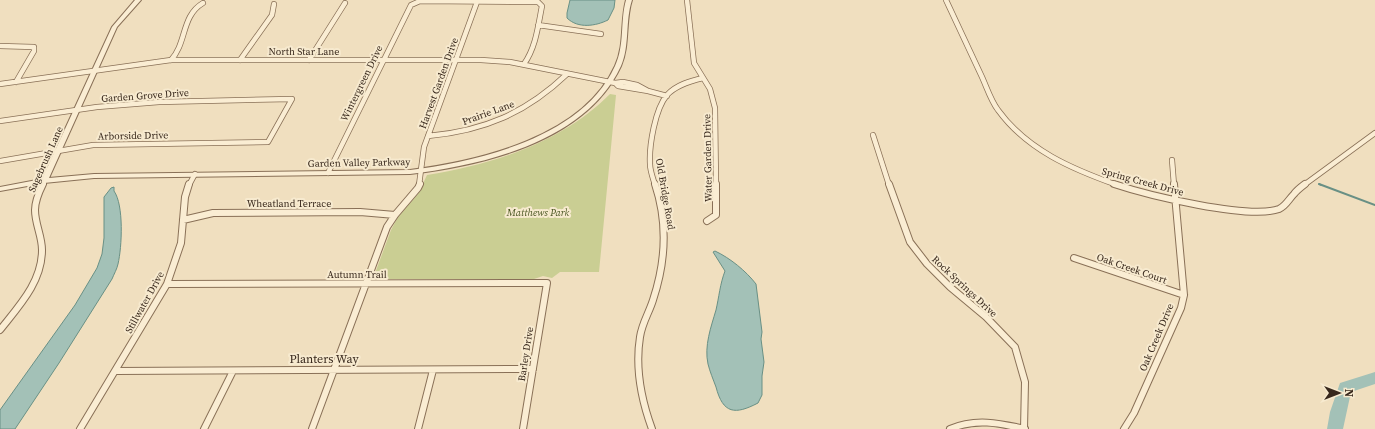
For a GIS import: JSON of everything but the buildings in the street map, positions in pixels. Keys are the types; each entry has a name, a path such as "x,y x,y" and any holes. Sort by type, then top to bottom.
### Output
{"street":[{"name":"Sagebrush Lane","path":"0,330 32,284 41,265 43,250 34,213 37,198 44,181 115,27 138,0"},
{"name":"Garden Valley Parkway","path":"0,189 44,181 94,176 421,171 450,167 488,158 512,150 544,136 584,109 611,82 621,56 629,0"},
{"name":"Water Garden Drive","path":"687,0 694,63 710,89 715,108 716,215 707,221"},
{"name":"Spring Creek Drive","path":"946,0 997,109 1009,123 1043,152 1088,175 1110,183 1176,200 1243,211 1281,208 1295,192 1375,133"},
{"name":"Wintergreen Drive","path":"328,173 409,7 420,1 477,2"},
{"path":"477,2 535,1 541,3 542,6 532,51 524,64"},
{"name":"Harvest Garden Drive","path":"312,429 387,227 395,215 418,188 422,154 477,2"},
{"path":"171,60 178,49 188,18 196,7 203,3"},
{"path":"309,60 345,3"},
{"path":"240,60 272,16 274,4"},
{"path":"538,25 554,26 601,34"},
{"path":"0,46 34,47 34,51 16,82"},
{"name":"North Star Lane","path":"0,84 171,60 492,60 524,64 611,82 618,86 667,96"},
{"name":"Prairie Lane","path":"428,136 471,130 508,116 533,103 548,92 567,74"},
{"name":"Old Bridge Road","path":"652,429 641,396 638,378 639,354 644,322 655,292 663,259 665,241 664,224 650,165 650,155 660,106 667,96 685,83 703,78"},
{"name":"Garden Grove Drive","path":"0,121 77,110 159,102 292,100 268,142"},
{"name":"Rock Springs Drive","path":"873,135 901,221 910,242 927,264 950,287 986,317 1014,347 1020,361 1025,382 1024,429"},
{"name":"Arborside Drive","path":"0,161 93,145 268,142"},
{"name":"Oak Creek Drive","path":"1124,429 1140,399 1181,308 1184,295 1172,160"},
{"name":"Stillwater Drive","path":"80,429 167,284 177,259 182,237 186,190 195,174"},
{"name":"Wheatland Terrace","path":"183,220 213,213 360,212 395,215"},
{"name":"Oak Creek Court","path":"1074,258 1184,295"},
{"name":"Autumn Trail","path":"167,284 547,283"},
{"name":"Barley Drive","path":"523,429 547,283"},
{"name":"Planters Way","path":"115,371 533,369"},
{"path":"418,429 434,370"},
{"path":"204,429 233,371"},
{"path":"950,429 964,424 981,421 1004,424 1024,429"}],"green space":[{"name":"Matthews Park","path":"610,94 616,95 599,272 560,272 552,278 543,276 534,279 375,279 374,276 391,230 398,217 418,194 427,175 477,165 525,149 570,126 591,111"}],"water":[{"path":"570,0 615,0 614,8 608,20 593,25 582,25 576,24 567,18"},
{"path":"114,187 121,216 121,237 118,264 112,279 15,429 0,429 0,410 75,305 97,268 102,254 104,238 104,197 111,188"},
{"path":"715,251 737,265 756,284 764,362 762,395 758,403 743,409 731,410 722,403 708,364 707,350 709,337 725,271 713,252"}],"waterway":[{"path":"1321,185 1319,184 1375,205"},
{"path":"1335,429 1345,388 1375,378"}]}
